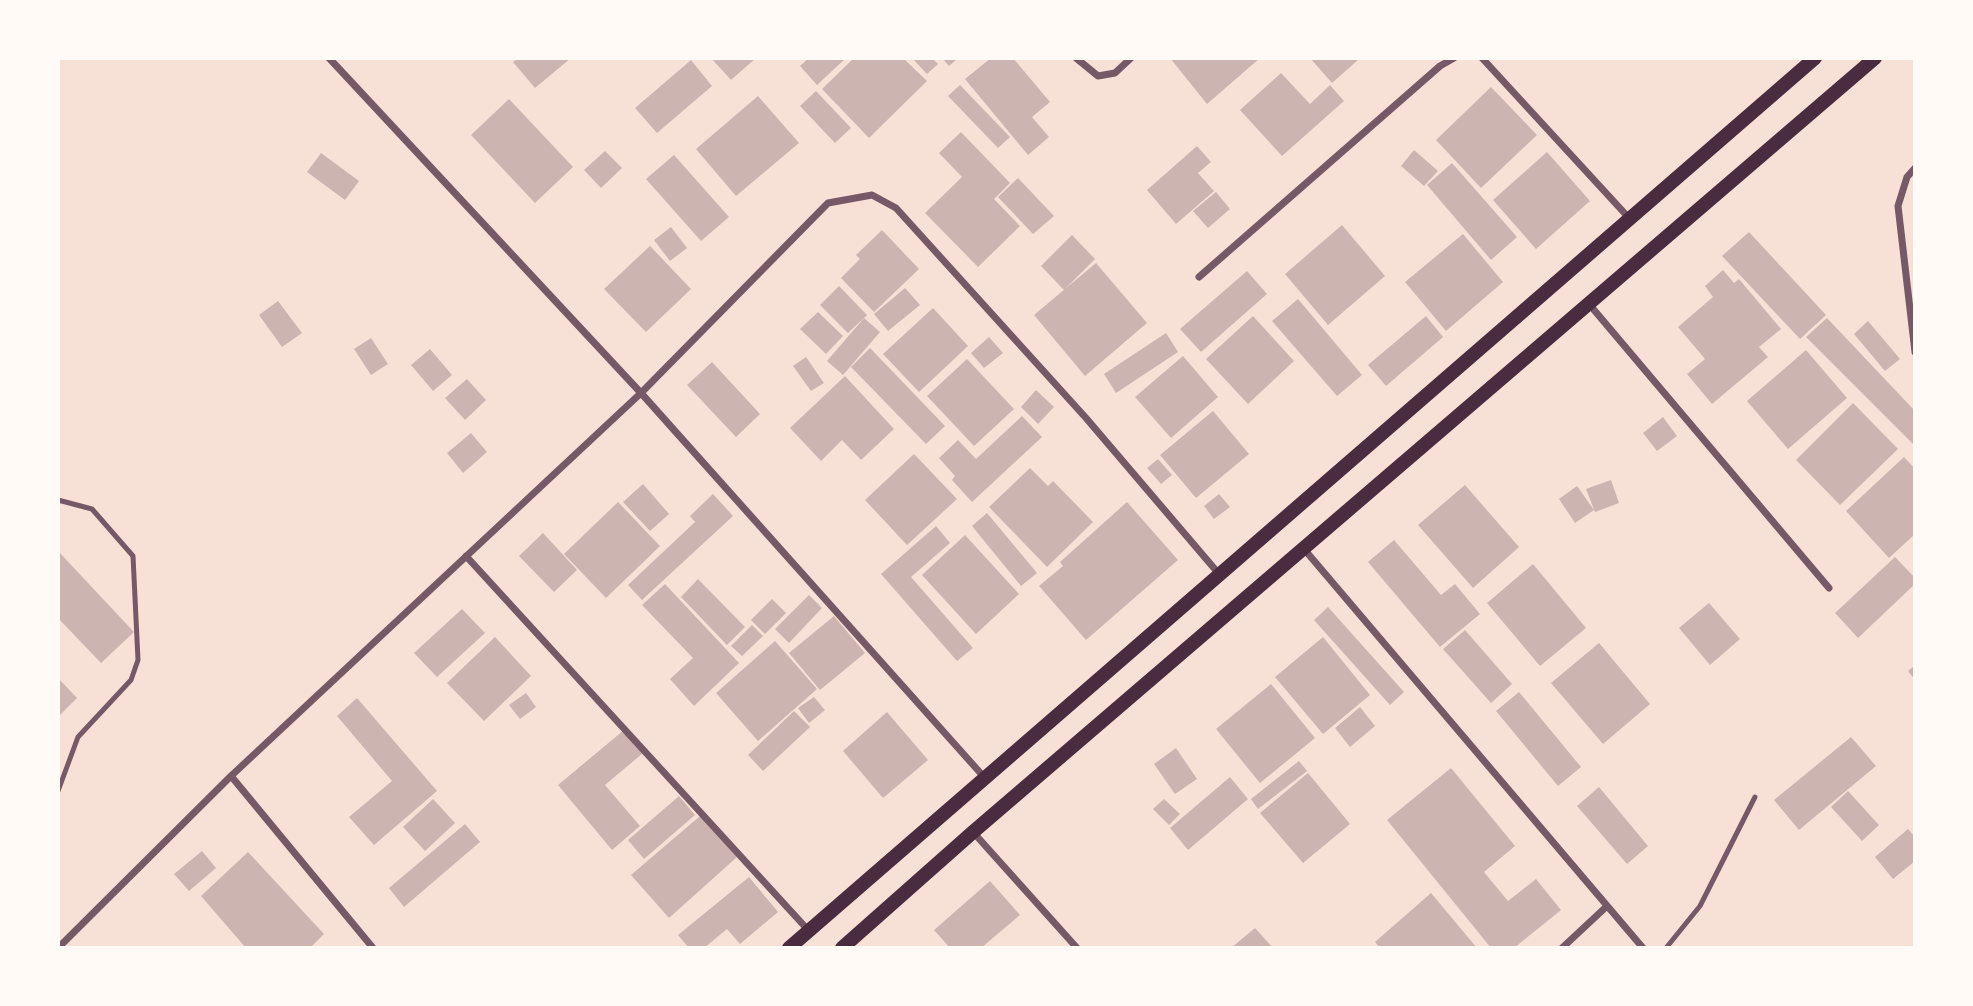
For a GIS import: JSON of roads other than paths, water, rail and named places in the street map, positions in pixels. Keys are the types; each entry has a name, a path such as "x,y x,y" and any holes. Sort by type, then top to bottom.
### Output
{"main road":[{"path":"789,948 1815,58"},
{"path":"842,948 973,832 1875,58"}],"street":[{"path":"330,58 641,393 984,777"},
{"path":"1076,58 1098,76 1115,73 1131,58"},
{"path":"1199,277 1440,66 1454,58"},
{"path":"1482,58 1629,218"},
{"path":"1915,168 1908,177 1898,206 1915,352"},
{"path":"58,948 231,776 641,393 828,203 872,195 896,208 1086,418 1219,573"},
{"path":"1589,304 1829,588"},
{"path":"1304,548 1643,948"},
{"path":"466,556 809,931"},
{"path":"231,776 373,948"},
{"path":"973,832 1077,948"},
{"path":"1562,948 1606,907"}],"lane":[{"path":"58,500 93,509 133,556 138,660 131,680 78,737 58,791"},
{"path":"1666,948 1700,906 1755,797"}]}
